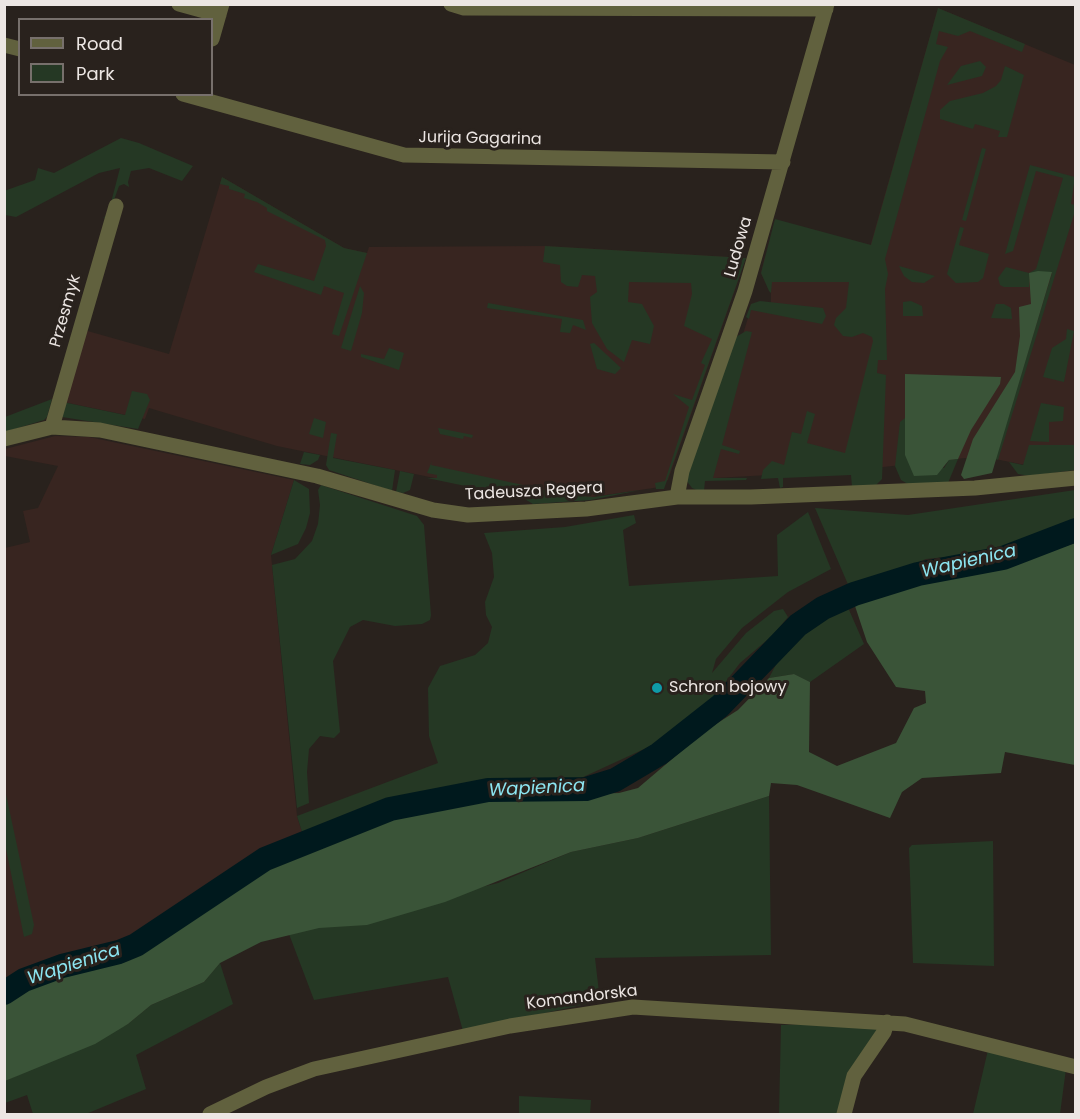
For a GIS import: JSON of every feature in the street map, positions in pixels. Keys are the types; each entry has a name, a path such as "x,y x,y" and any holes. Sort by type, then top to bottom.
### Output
{"street":[{"path":"179,4 220,10 213,35"},
{"path":"451,4 464,8 826,7"},
{"name":"Ludowa","path":"677,497 686,461 745,291 826,7"},
{"name":"Jurija Gagarina","path":"195,96 404,155 783,162"},
{"name":"Przesmyk","path":"52,427 116,206"},
{"name":"Tadeusza Regera","path":"4,439 52,427 70,426 115,433 296,471 450,514 586,509 677,497 751,497 964,488 1076,478"},
{"name":"Komandorska","path":"210,1114 241,1107 314,1069 463,1035 585,1013 633,1007 905,1024 1076,1067"},
{"path":"844,1114 854,1076 884,1032 887,1023"}],"shaded area":[{"path":"938,8 1075,65 1075,461 1030,466 995,459 965,458 856,470 698,479 752,305 771,302 771,293 761,273 765,256 860,282"},
{"path":"222,177 344,248 367,253 369,247 545,246 746,258 668,480 660,487 586,498 543,500 277,446 149,408 145,419 63,402 84,330 169,354"},
{"path":"55,436 89,437 294,480 271,555 297,816 302,832 212,887 133,943 55,964 21,978 5,989 5,548 30,542 23,511 38,508 58,466 5,456 5,449"}],"green space":[{"path":"938,8 1025,44 1022,52 970,31 958,36 939,31 936,44 948,47 940,61 885,259 888,274 885,289 887,360 878,360 877,373 886,375 882,479 875,486 852,487 851,475 783,478 783,487 780,488 778,478 761,479 763,470 772,461 784,465 792,432 801,434 807,411 815,414 807,443 845,453 873,341 872,337 863,333 852,337 843,336 834,325 836,318 846,308 849,282 772,282 771,293 769,291 761,273 775,219 871,245"},
{"path":"980,61 986,67 982,76 947,85 961,66"},
{"path":"1005,66 1024,75 1007,137 998,137 1000,131 975,124 973,129 940,119 940,110 950,101 983,93 996,86 1001,80"},
{"path":"121,138 139,143 193,166 182,181 149,168 131,171 129,187 124,184 119,186 108,217 103,218 108,214 120,168 99,173 16,217 5,215 4,191 35,180 38,168 54,173"},
{"path":"982,148 986,149 966,221 962,220"},
{"path":"1030,165 1075,177 1071,204 1075,205 1075,211 998,460 995,459 1052,273 1030,273 1029,287 1004,287 1000,285 998,278 1006,267 1029,273 1036,269 1063,178 1036,171 1013,251 1005,254"},
{"path":"222,177 344,248 367,253 339,336 332,334 344,293 324,286 321,295 254,272 258,264 314,281 326,246 325,240 267,211 267,208 257,202 244,198 245,194 220,184"},
{"path":"960,227 964,228 959,245 989,254 983,278 978,282 956,283 947,274"},
{"path":"545,246 746,258 664,489 656,489 655,483 665,481 689,407 673,394 692,400 705,365 701,363 712,339 684,326 692,294 691,283 629,282 628,302 642,304 654,326 650,344 632,340 624,362 607,349 592,323 590,297 597,292 595,276 582,275 578,287 567,286 561,282 560,265 543,262"},
{"path":"899,266 935,276 924,283 912,282 904,276"},
{"path":"1052,272 992,473 964,479 961,475 973,439 1015,372 1020,336 1019,307 1031,304 1029,273"},
{"path":"360,286 364,293 362,313 351,351 341,348"},
{"path":"760,301 823,308 826,316 822,324 751,310 749,319 746,317 751,304"},
{"path":"911,301 922,306 923,316 903,316 903,302"},
{"path":"488,303 583,320 586,330 573,325 570,333 560,332 562,319 487,308"},
{"path":"996,304 1004,304 1011,308 1012,319 991,318"},
{"path":"1067,329 1074,331 1064,382 1043,377 1052,348 1066,339"},
{"path":"746,331 752,332 722,445 740,451 739,454 721,449 713,478 747,478 746,480 705,481 704,491 699,491 692,488 686,480 736,337"},
{"path":"594,343 621,368 615,374 597,369 590,344"},
{"path":"389,348 404,353 399,370 361,357 361,354 384,359"},
{"path":"905,374 1001,377 1000,384 971,430 958,459 949,460 937,475 914,476 905,455"},
{"path":"132,391 147,394 150,400 138,429 62,417 63,402 125,415"},
{"path":"52,399 44,420 5,432 5,417"},
{"path":"1041,403 1064,407 1063,421 1049,422 1049,442 1030,441"},
{"path":"314,418 326,422 323,438 309,434"},
{"path":"905,418 905,455 944,468 949,460 958,459 948,483 908,484 901,480 895,466 900,422"},
{"path":"438,428 473,435 472,438 464,436 463,439 440,434"},
{"path":"331,433 337,434 333,458 395,470 392,491 329,470 326,465"},
{"path":"1029,445 1075,445 1075,470 1030,476 1018,474 1009,462 1023,465"},
{"path":"304,452 320,455 318,460 310,465 300,464"},
{"path":"432,461 431,465 569,495 594,497 640,490 591,500 533,504 523,498 427,478 437,478 437,475 427,473"},
{"path":"400,471 414,474 410,490 403,493 396,492"},
{"path":"294,480 309,489 310,513 306,528 298,544 271,555"},
{"path":"321,485 417,516 424,525 431,615 430,620 422,624 395,626 363,620 350,627 333,661 340,732 334,738 320,736 309,749 307,772 309,803 297,808 272,565 295,559 312,541 318,524 320,505 318,490"},
{"path":"1075,490 1075,518 1049,533 976,554 926,559 850,589 815,508 908,515"},
{"path":"808,512 831,569 788,592 742,628 716,659 712,673 746,633 774,611 783,609 788,617 773,635 740,663 717,693 690,722 655,744 581,778 489,783 448,788 389,803 302,832 297,816 438,763 429,736 428,688 440,666 475,655 488,643 492,627 486,615 485,602 494,577 492,553 484,533 565,527 634,515 636,523 623,530 629,586 778,576 777,535"},
{"path":"1075,543 1075,765 1005,752 1001,773 922,778 902,792 890,818 797,785 771,783 769,796 638,838 571,852 445,902 367,925 319,928 261,942 220,963 204,982 151,1005 128,1024 95,1044 5,1081 5,998 26,984 63,970 122,956 138,948 216,894 268,863 393,819 489,798 619,793 638,788 705,731 738,710 769,678 794,674 810,682 809,752 837,766 896,743 914,708 926,703 925,691 896,687 867,642 853,600 1011,564"},
{"path":"846,603 864,644 810,682 794,674 769,678 784,649 811,622"},
{"path":"4,785 34,925 32,934 24,937 5,844"},
{"path":"769,796 771,955 595,958 600,1001 463,1031 448,977 314,1000 289,934 498,883 571,852 638,838"},
{"path":"993,841 994,966 913,963 909,848 912,845"},
{"path":"220,963 233,1004 136,1055 146,1089 86,1114 33,1114 27,1095 5,1103 5,1081 128,1024 151,1005 204,982"},
{"path":"839,1023 875,1026 878,1030 840,1114 779,1114 781,1025"},
{"path":"988,1050 1066,1069 1060,1114 973,1114"},
{"path":"519,1096 591,1100 590,1114 519,1114"}],"waterway":[{"name":"Wapienica","path":"4,993 24,980 62,966 119,952 136,945 265,859 390,809 488,790 586,789 615,780 659,754 720,706 798,625 823,608 854,594 918,574 1003,558 1076,530"}],"place":[{"name":"Schron bojowy","path":"657,688"}]}
